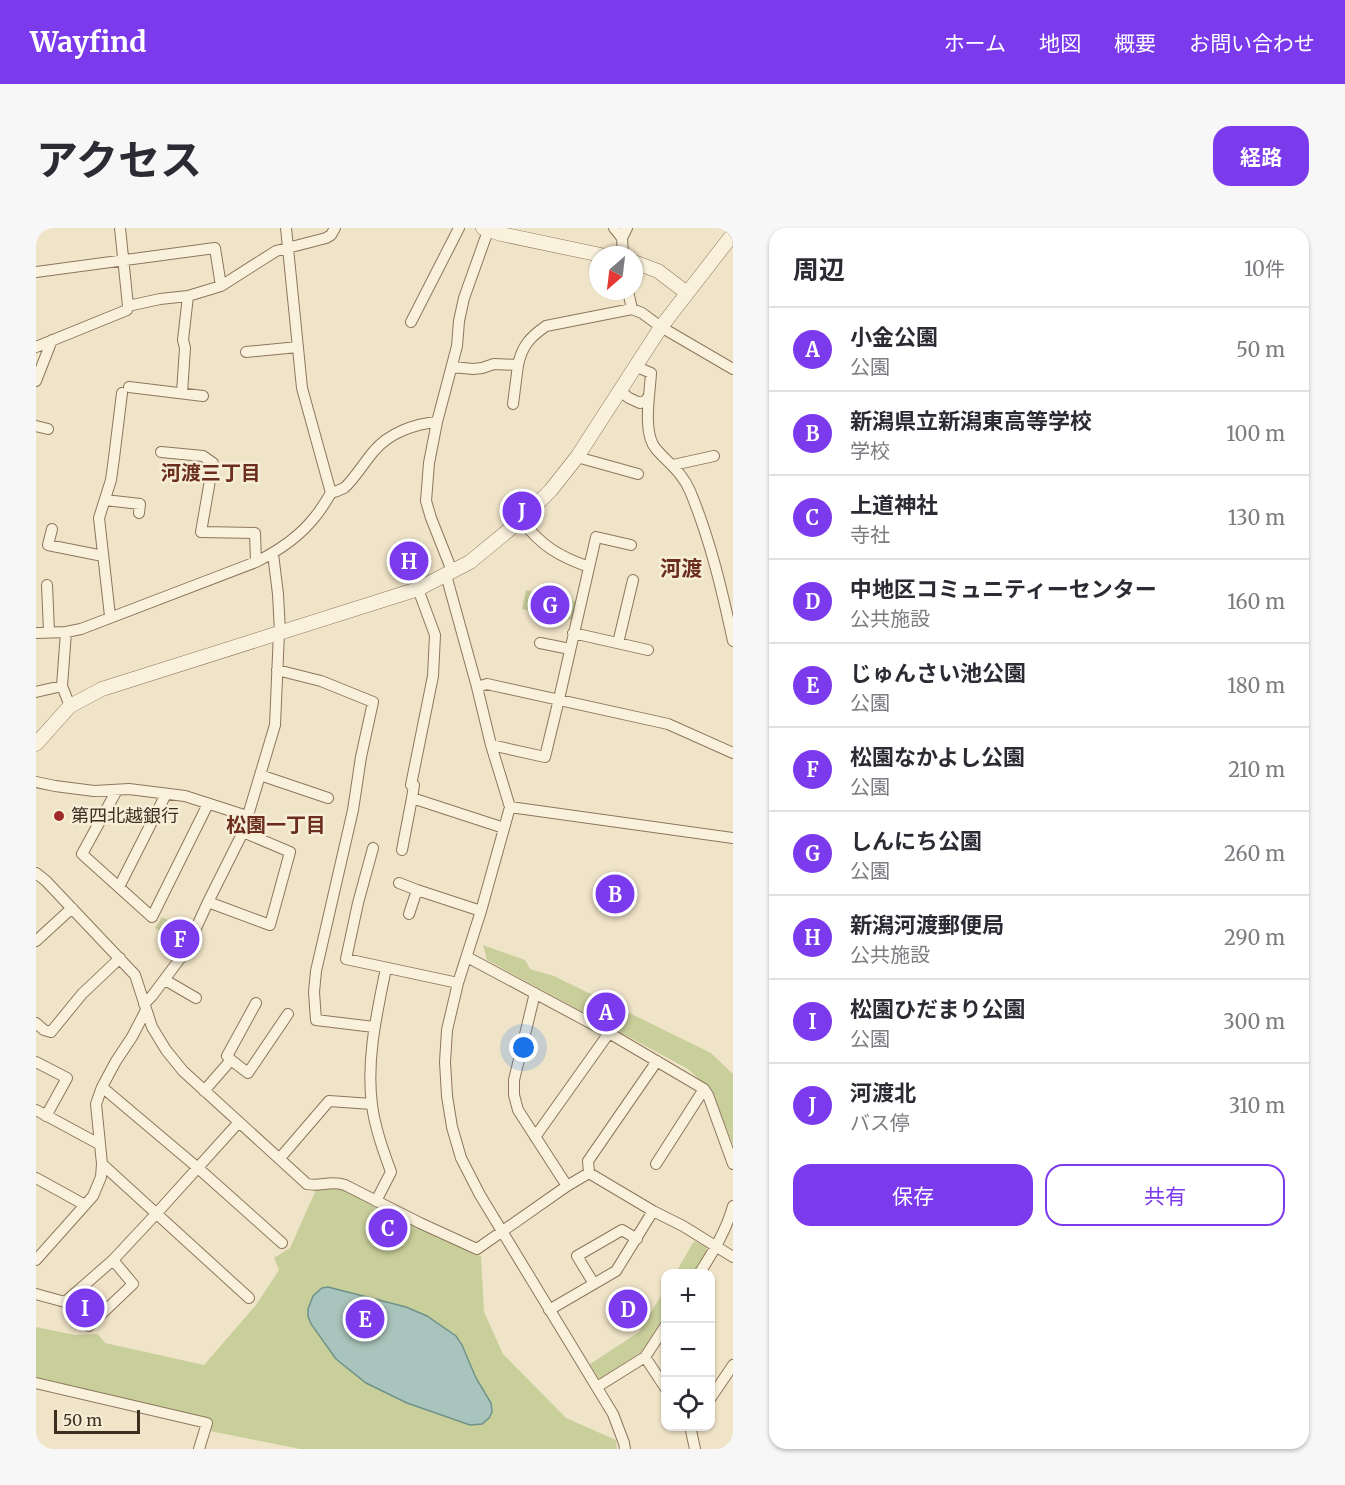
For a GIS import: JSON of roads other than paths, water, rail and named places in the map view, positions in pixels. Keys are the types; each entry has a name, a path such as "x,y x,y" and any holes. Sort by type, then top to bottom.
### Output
{"street":[{"path":"120,228 128,306"},
{"path":"286,228 302,388 331,493"},
{"path":"36,347 126,310 128,306 188,296 222,286 276,250 326,238 332,235 335,228"},
{"path":"411,322 459,228"},
{"path":"614,228 625,233"},
{"path":"589,252 487,229 464,298 453,367 436,422 426,501 449,573 491,745 510,807 458,983 447,1030 445,1062 452,1126 461,1158 480,1195 613,1414 626,1449"},
{"path":"36,744 69,706 102,689 418,589 470,562 521,520 551,490 577,457 661,327 733,234"},
{"path":"36,272 215,248 222,286"},
{"path":"643,265 658,271 687,293"},
{"path":"182,393 185,348 183,340 188,296"},
{"path":"630,300 632,309"},
{"path":"513,404 520,352 535,334 546,326 632,309 733,369"},
{"path":"36,381 52,340"},
{"path":"246,352 298,347"},
{"path":"453,367 473,369 494,364 518,365"},
{"path":"635,366 651,373 648,424 650,436 654,447 682,475 690,490 709,545 733,641"},
{"path":"110,616 99,518 114,458 125,390 203,396"},
{"path":"620,391 640,403 649,396"},
{"path":"36,633 81,629 273,554 302,531 315,517 331,493 345,487 376,448 401,430 436,422"},
{"path":"36,426 48,429"},
{"path":"161,452 204,456 213,463 201,532 255,533 256,562"},
{"path":"673,465 714,456"},
{"path":"577,457 638,474"},
{"path":"105,500 140,504 139,513"},
{"path":"521,520 535,537 554,551 569,560 589,567"},
{"path":"52,529 48,545 103,556"},
{"path":"491,745 545,757 596,537 631,544"},
{"path":"36,1260 93,1196 101,1177 102,1164 96,1104 102,1087 132,1037 145,1007 185,952 243,832 275,725 279,632 278,594 273,554"},
{"path":"618,643 633,580"},
{"path":"47,585 49,632"},
{"path":"402,850 414,785 411,785 434,676 435,635 418,589"},
{"path":"66,632 62,686 69,706"},
{"path":"573,633 648,650"},
{"path":"540,642 570,649"},
{"path":"277,670 321,681 373,702 352,810 316,971 314,992 316,1020 374,1027"},
{"path":"477,687 487,684 668,724 733,753"},
{"path":"36,692 62,686"},
{"path":"260,775 328,798"},
{"path":"36,782 94,791 129,789 184,796 247,816"},
{"path":"117,790 82,854 152,917 208,804"},
{"path":"119,887 166,794"},
{"path":"412,798 504,828"},
{"path":"510,807 733,838"},
{"path":"208,902 270,925 290,852 243,832"},
{"path":"373,848 345,959 458,983"},
{"path":"36,873 135,975 152,1027 166,1050 183,1071 307,1184 340,1183 477,1249 589,1173"},
{"path":"399,883 481,911"},
{"path":"409,914 417,890"},
{"path":"36,941 72,908"},
{"path":"467,957 609,1033 704,1089 733,1164"},
{"path":"36,1023 44,1030 51,1032 82,994 120,958"},
{"path":"376,1201 391,1172 382,1147 372,1104 371,1068 374,1027 386,968"},
{"path":"165,980 196,998"},
{"path":"536,993 514,1080 514,1095 518,1110 567,1186"},
{"path":"256,1003 226,1056 248,1073 288,1014"},
{"path":"535,1137 609,1033"},
{"path":"204,1091 231,1060"},
{"path":"589,1173 588,1161 657,1061"},
{"path":"36,1062 67,1078 41,1113 99,1144"},
{"path":"102,1087 282,1243"},
{"path":"656,1164 704,1089"},
{"path":"280,1158 329,1101 372,1104"},
{"path":"65,1302 112,1260 239,1122"},
{"path":"102,1164 249,1298"},
{"path":"589,1173 733,1257"},
{"path":"36,1178 85,1205"},
{"path":"702,1269 717,1246 733,1206"},
{"path":"549,1310 616,1271 653,1211"},
{"path":"594,1284 577,1256 622,1230 636,1239"},
{"path":"36,1294 65,1302 89,1326 133,1284 112,1260"},
{"path":"597,1387 645,1357 661,1332"},
{"path":"645,1357 661,1381"},
{"path":"715,1393 733,1365"},
{"path":"36,1383 207,1423 199,1449"},
{"path":"692,1431 695,1449"}],"water":[{"path":"328,1287 406,1307 427,1316 456,1336 491,1403 492,1412 489,1418 482,1424 470,1425 407,1403 366,1383 336,1359 311,1324 308,1316 313,1296 322,1288"}],"place":[{"name":"河渡北","path":"522,511"},
{"name":"新潟河渡郵便局","path":"409,561"},
{"name":"しんにち公園","path":"550,605"},
{"name":"第四北越銀行","path":"59,816"},
{"name":"新潟県立新潟東高等学校","path":"615,894"},
{"name":"松園なかよし公園","path":"180,939"},
{"name":"小金公園","path":"606,1012"},
{"name":"上道神社","path":"388,1228"},
{"name":"松園ひだまり公園","path":"85,1308"},
{"name":"中地区コミュニティーセンター","path":"628,1309"},
{"name":"じゅんさい池公園","path":"365,1319"}],"district":[{"name":"河渡三丁目","path":"211,473"},
{"name":"河渡","path":"681,569"},
{"name":"松園一丁目","path":"276,825"}]}
